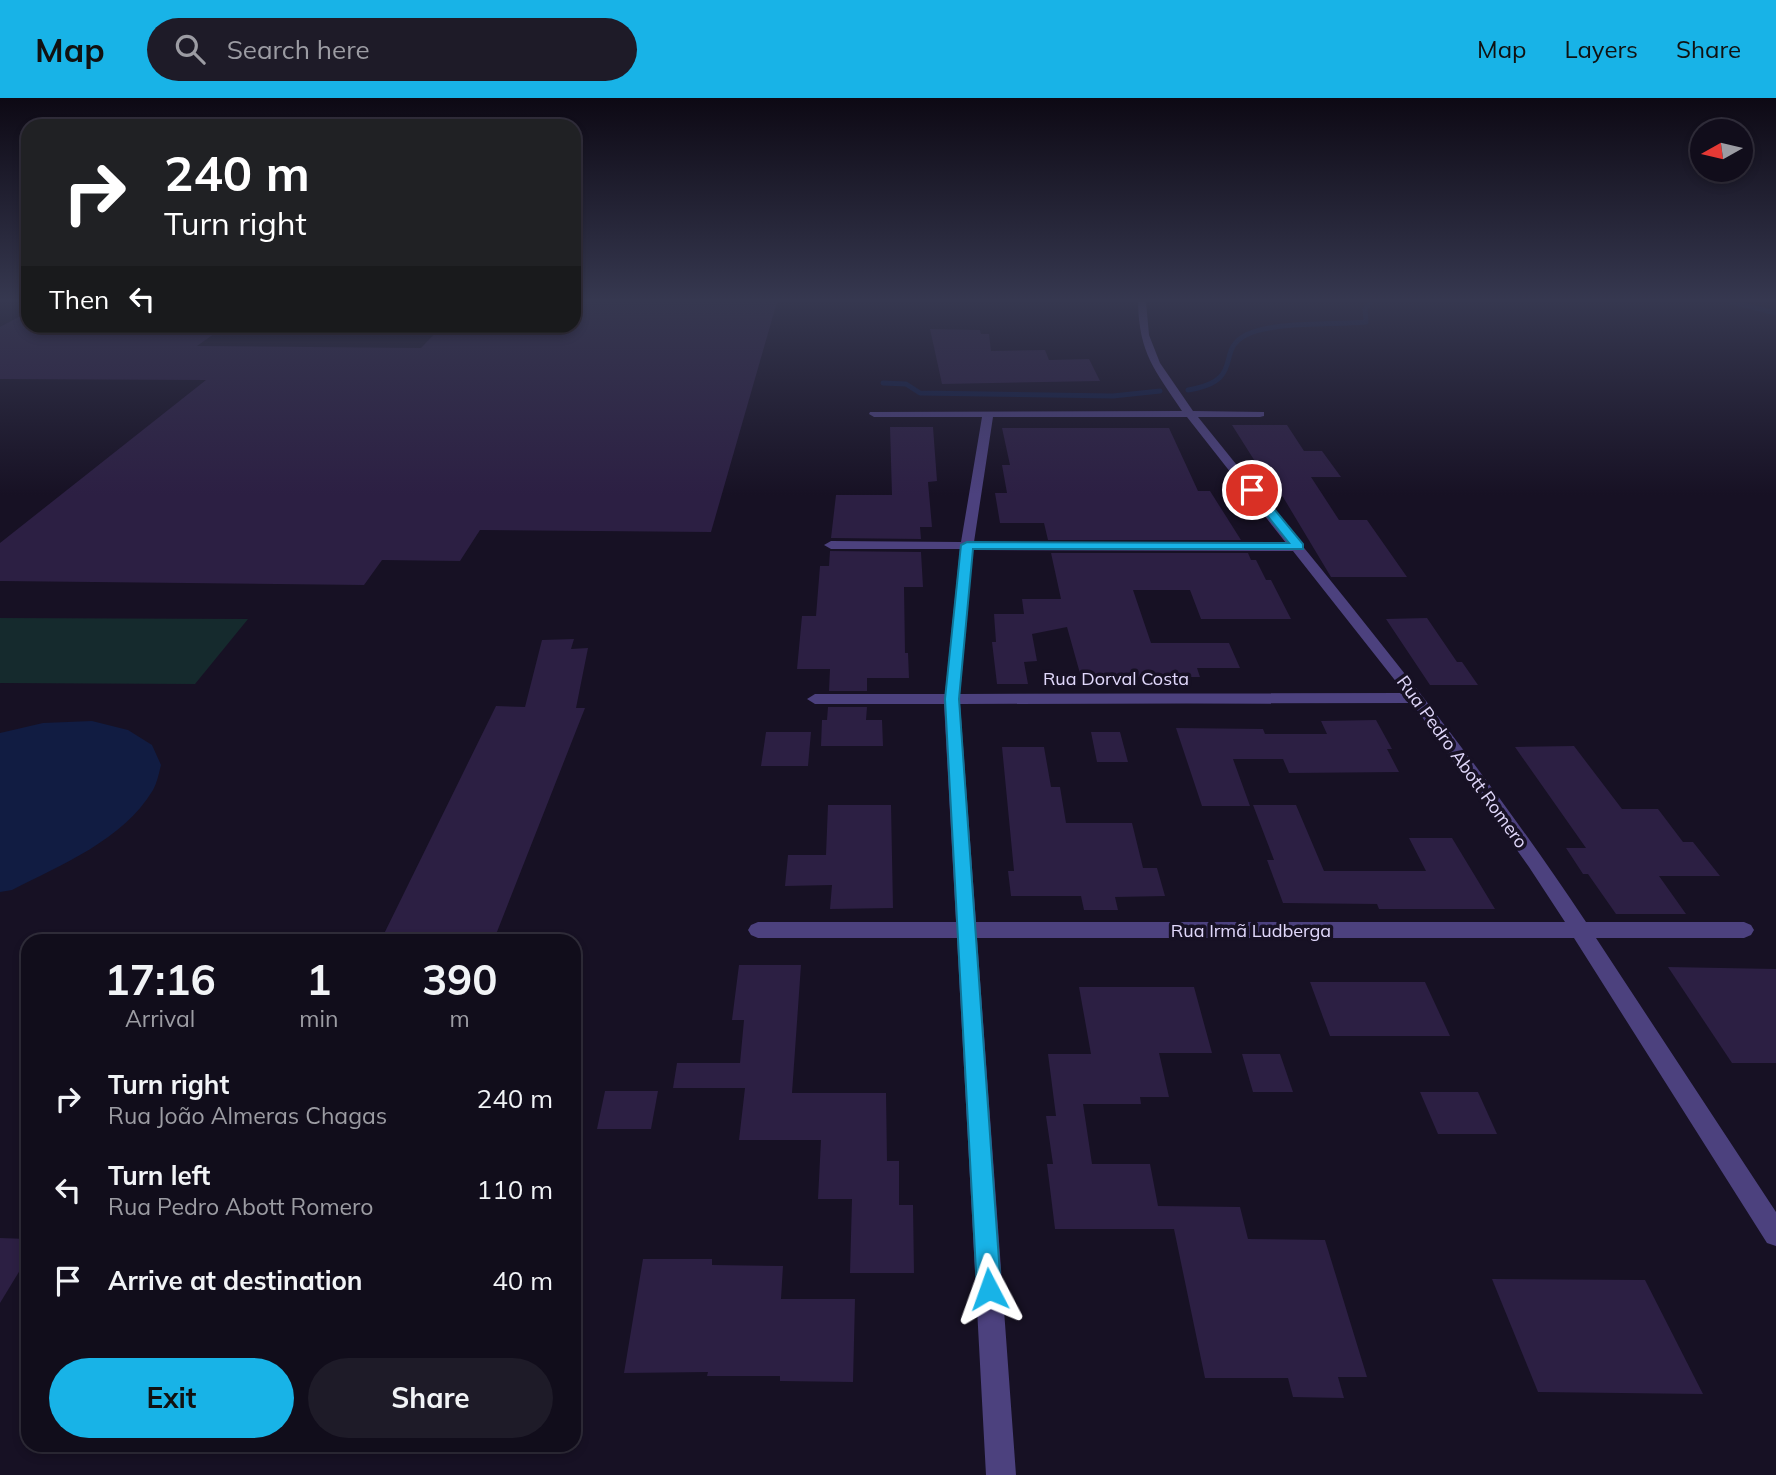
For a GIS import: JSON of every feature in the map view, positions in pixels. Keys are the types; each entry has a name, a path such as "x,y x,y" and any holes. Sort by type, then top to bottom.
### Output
{"street":[{"name":"Rua Pedro Abott Romero","path":"1157,366 1191,414 1417,698 1536,862 1776,1234"},
{"path":"874,414 1260,414"},
{"path":"988,415 967,545 952,699 1000,1475"},
{"path":"831,545 1298,547"},
{"name":"Rua Dorval Costa","path":"815,699 1417,698"},
{"name":"Rua Irmã Ludberga","path":"758,930 1744,930"}],"green space":[{"path":"0,618 248,619 195,684 0,683"}],"water":[{"path":"92,721 128,730 152,745 161,765 153,790 125,823 90,849 12,890 0,892 0,733 43,723"}],"building":[{"path":"0,366 759,366 711,532 480,530 460,561 382,560 364,585 0,581 0,543 206,380 0,379"},
{"path":"938,366 1093,366 1100,381 942,384"},
{"path":"1232,425 1287,425 1304,451 1322,451 1341,477 1311,477 1339,520 1367,520 1407,577 1331,577 1271,477 1267,477 1259,463 1256,463"},
{"path":"890,427 933,427 937,481 928,482 932,527 920,527 921,539 831,538 836,495 892,495"},
{"path":"1002,428 1169,428 1198,491 1210,491 1241,540 1048,540 1044,523 1000,523 995,493 1007,493 1002,465 1010,465"},
{"path":"830,551 921,552 923,587 904,587 905,653 908,653 909,678 867,678 867,691 829,691 830,669 797,669 802,616 816,616 820,566 829,566"},
{"path":"1051,553 1248,553 1251,560 1256,560 1266,580 1271,580 1291,619 1201,619 1190,590 1133,590 1151,643 1229,643 1240,668 1197,668 1200,677 1081,677 1067,627 1032,634 1037,661 1024,662 1028,684 997,684 992,642 996,642 994,614 1024,614 1022,599 1061,599"},
{"path":"1427,618 1457,662 1462,662 1478,685 1430,685 1386,619"},
{"path":"574,639 571,649 588,648 576,708 585,708 496,934 384,934 496,706 525,707 542,640"},
{"path":"828,707 867,707 866,720 882,720 883,746 821,746 822,720 827,720"},
{"path":"1376,720 1392,749 1387,749 1399,772 1289,773 1283,759 1233,759 1250,806 1202,806 1176,728 1263,729 1265,734 1327,734 1321,721"},
{"path":"766,732 811,732 808,766 761,766"},
{"path":"1091,732 1120,732 1128,762 1097,762"},
{"path":"1574,746 1622,809 1658,809 1683,842 1693,842 1720,876 1659,876 1686,914 1616,914 1588,874 1583,874 1566,848 1586,848 1515,747"},
{"path":"1002,747 1044,747 1051,787 1060,787 1066,823 1132,823 1143,868 1157,868 1165,896 1115,897 1118,910 1084,910 1081,896 1011,896 1008,871 1014,871"},
{"path":"828,805 891,805 893,908 830,909 832,885 785,886 788,855 826,855"},
{"path":"1253,805 1296,805 1324,871 1426,871 1409,838 1452,838 1495,909 1379,909 1377,904 1283,903 1267,860 1274,860"},
{"path":"739,965 801,965 792,1093 886,1093 887,1161 899,1161 899,1205 913,1205 914,1273 850,1273 852,1199 818,1199 821,1140 739,1140 745,1088 673,1088 677,1063 740,1063 744,1020 732,1020"},
{"path":"1668,967 1776,969 1776,1063 1732,1063"},
{"path":"1310,982 1425,982 1450,1036 1330,1036"},
{"path":"1079,987 1194,987 1212,1053 1159,1053 1169,1097 1140,1097 1141,1104 1083,1104 1092,1164 1150,1164 1158,1206 1240,1207 1248,1239 1325,1240 1367,1377 1338,1377 1344,1398 1293,1397 1288,1378 1205,1378 1174,1229 1055,1229 1047,1164 1053,1164 1046,1116 1056,1116 1048,1054 1091,1054"},
{"path":"1242,1054 1280,1054 1293,1092 1253,1092"},
{"path":"605,1091 658,1091 651,1129 597,1129"},
{"path":"1420,1092 1478,1092 1497,1134 1438,1134"},
{"path":"0,1238 21,1239 21,1268 0,1303"},
{"path":"643,1259 712,1259 712,1265 783,1266 781,1299 855,1299 853,1382 780,1381 780,1376 707,1376 708,1372 624,1373"},
{"path":"1492,1279 1645,1280 1703,1394 1538,1392"}],"waterway":[{"path":"1188,390 1217,379 1226,366"},
{"path":"883,383 906,384 920,393 1113,396 1160,391"}],"route":[{"path":"989,1289 952,699 967,545 1298,547 1252,490"}]}
